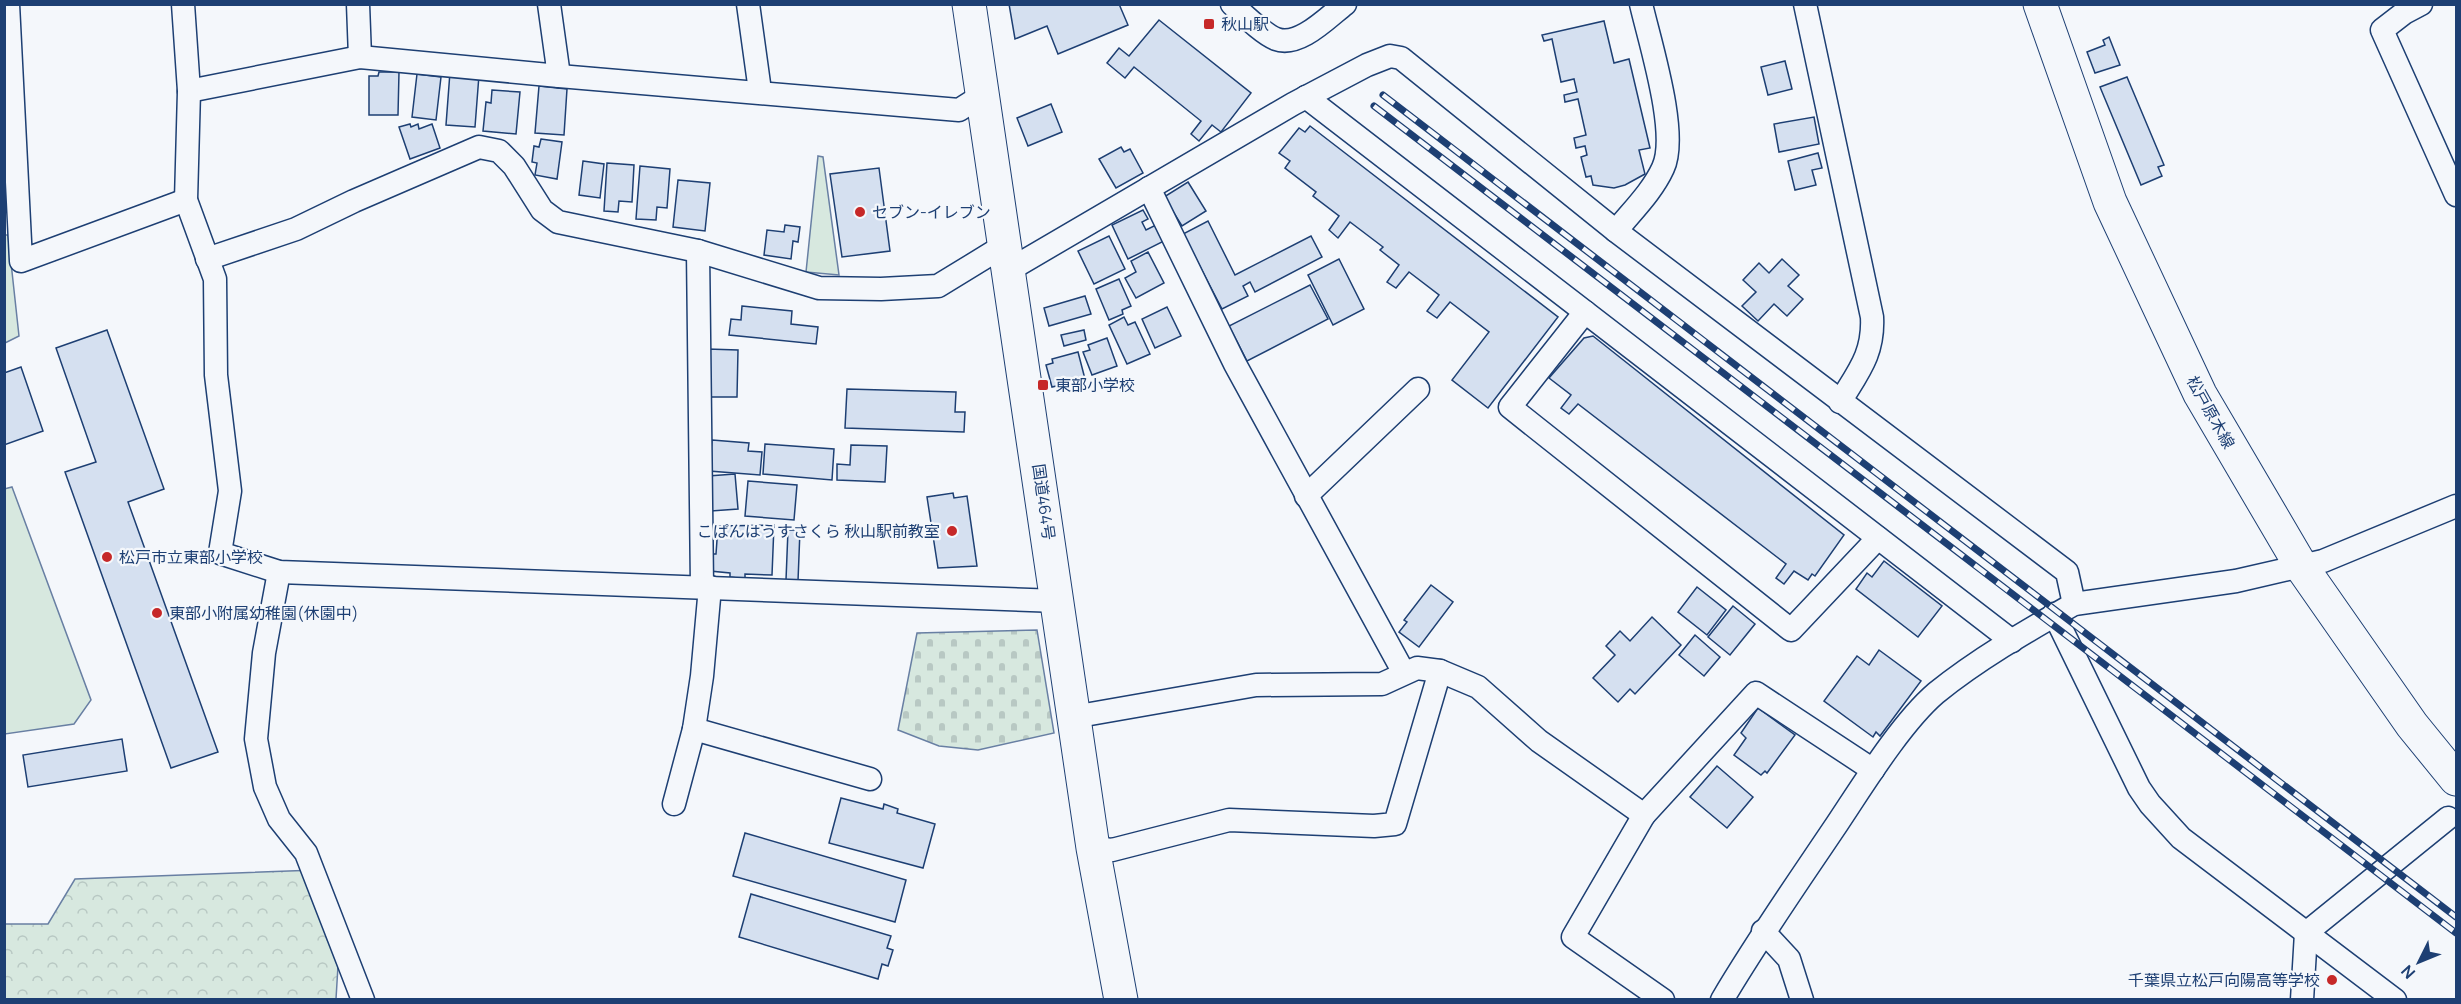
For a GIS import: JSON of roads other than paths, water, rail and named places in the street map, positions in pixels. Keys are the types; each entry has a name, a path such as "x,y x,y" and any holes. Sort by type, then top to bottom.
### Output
{"main road":[{"name":"国道464号","path":"969,4 1093,848 1121,999"},
{"name":"松戸原木線","path":"2040,4 2110,202 2200,394 2301,566 2412,725 2457,779"}],"street":[{"path":"8,4 10,172 21,261 186,200"},
{"path":"183,4 189,91 186,200 215,279 216,375 230,491 219,553 279,572 530,584 706,587 1058,601"},
{"path":"358,4 360,57"},
{"path":"549,4 559,76"},
{"path":"748,4 760,91"},
{"path":"1237,6 1276,39 1289,40 1313,29 1345,4"},
{"path":"1616,231 1650,190 1664,167 1669,150 1668,126 1641,4"},
{"path":"1805,4 1872,317 1873,337 1869,354 1840,402"},
{"path":"2421,4 2404,12 2382,30 2457,195"},
{"path":"207,259 296,229 354,201 479,147 499,151 514,166 542,210 558,222 698,252 819,288 882,289 938,286 1007,258 1149,188 1306,97 1367,65 1390,56 1401,58 1616,231 2067,572 2064,609 2139,788 2150,804 2181,838 2395,999"},
{"path":"189,91 360,57 959,110 981,96"},
{"path":"1306,97 2012,641"},
{"path":"1149,188 1235,364 1404,673"},
{"path":"674,804 694,729 702,676 706,587 698,252"},
{"path":"1585,312 1510,407 1791,630 1878,538"},
{"path":"1306,496 1418,389"},
{"path":"1722,999 1763,931 1873,770 1930,699 2012,641 2064,609 2236,581 2323,561 2457,506"},
{"path":"279,572 264,653 256,739 265,787 279,819 306,853 363,999"},
{"path":"1073,717 1256,685 1382,684 1417,668 1440,671 1478,687 1539,741 1644,815"},
{"path":"1093,848 1112,850 1229,820 1374,826 1395,824 1440,671"},
{"path":"1663,999 1573,937 1644,815 1756,693 1873,770"},
{"path":"694,729 870,779"},
{"path":"2302,999 2306,933 2448,818"},
{"path":"1763,931 1789,959 1802,999"}],"railway":[{"path":"1383,95 2456,917"},
{"path":"1374,106 2456,933"}],"place":[{"name":"秋山駅","path":"1209,24"},
{"name":"セブン-イレブン","path":"860,212"},
{"name":"東部小学校","path":"1043,385"},
{"name":"こぱんはうすさくら 秋山駅前教室","path":"952,531"},
{"name":"松戸市立東部小学校","path":"107,557"},
{"name":"東部小附属幼稚園(休園中)","path":"157,613"},
{"name":"千葉県立松戸向陽高等学校","path":"2332,980"}]}
